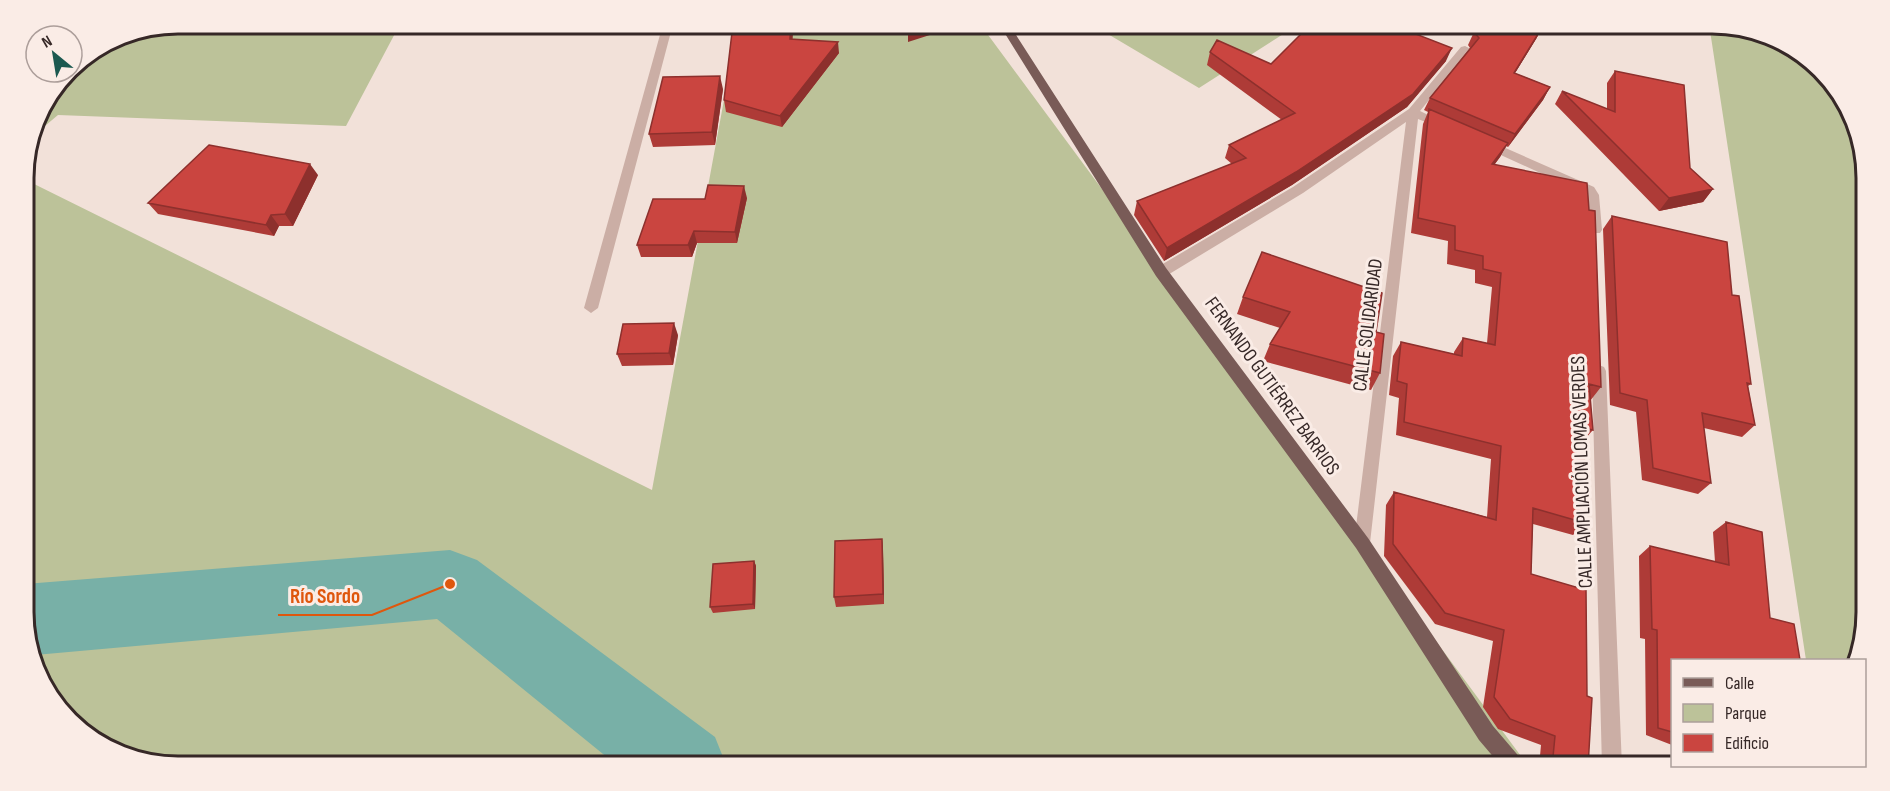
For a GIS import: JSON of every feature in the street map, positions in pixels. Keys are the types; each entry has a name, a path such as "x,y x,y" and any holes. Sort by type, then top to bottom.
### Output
{"main road":[{"name":"FERNANDO GUTIÉRREZ BARRIOS","path":"1010,34 1161,272 1362,543 1486,733 1506,756"}],"street":[{"path":"591,308 665,34"},
{"path":"1161,272 1298,190 1413,112 1465,49"},
{"path":"1413,112 1455,130"},
{"name":"CALLE SOLIDARIDAD","path":"1362,543 1413,112"},
{"path":"1476,140 1592,193 1595,243"},
{"name":"CALLE AMPLIACIÓN LOMAS VERDES","path":"1599,350 1612,756"}],"green space":[{"path":"179,34 395,34 346,126 58,115 44,127 54,107 70,84 84,84 84,70 115,49 132,42"},
{"path":"736,34 987,34 1521,756 169,756 151,754 124,746 91,727 64,700 45,667 36,631 34,612 35,184 652,490"},
{"path":"1108,34 1283,34 1199,88"},
{"path":"1711,34 1739,37 1766,45 1799,64 1826,91 1836,107 1845,124 1854,160 1856,179 1856,612 1848,659 1806,659"}],"building":[{"path":"732,34 790,34 790,39 838,42 780,116 724,100"},
{"path":"1301,34 1416,34 1452,48 1413,94 1296,172 1167,248 1137,201 1246,158 1229,145 1295,113 1210,52 1217,40 1271,64"},
{"path":"1476,34 1538,34 1514,73 1550,87 1515,134 1430,98 1479,38"},
{"path":"1615,71 1684,85 1690,168 1713,189 1669,198 1562,91 1615,112"},
{"path":"720,76 712,132 649,134 663,77"},
{"path":"1429,109 1508,143 1492,164 1587,183 1589,210 1595,211 1601,387 1589,384 1593,430 1584,428 1585,523 1533,508 1531,574 1586,590 1587,696 1592,698 1589,756 1553,756 1555,736 1510,719 1494,697 1504,630 1445,613 1393,544 1394,492 1496,520 1501,446 1404,422 1407,384 1397,381 1401,342 1462,356 1463,338 1495,345 1501,273 1483,269 1483,256 1455,250 1455,226 1418,218"},
{"path":"209,145 310,164 285,214 271,215 266,225 148,203"},
{"path":"708,185 744,186 735,232 694,231 688,245 637,245 653,199 705,199"},
{"path":"1612,216 1727,242 1732,295 1739,296 1751,384 1747,383 1755,425 1702,413 1711,483 1653,468 1647,400 1620,393"},
{"path":"1262,252 1382,293 1376,332 1384,334 1380,373 1270,344 1290,312 1243,297"},
{"path":"674,323 669,353 617,354 623,324"},
{"path":"1726,522 1762,532 1770,618 1794,624 1800,659 1671,659 1671,732 1658,728 1657,630 1652,629 1650,546 1729,565"},
{"path":"882,539 883,594 834,597 835,541"},
{"path":"754,561 753,604 710,607 713,564"}],"waterway":[{"path":"35,619 450,584 671,756"}],"place":[{"name":"Río Sordo","path":"450,584"}]}
